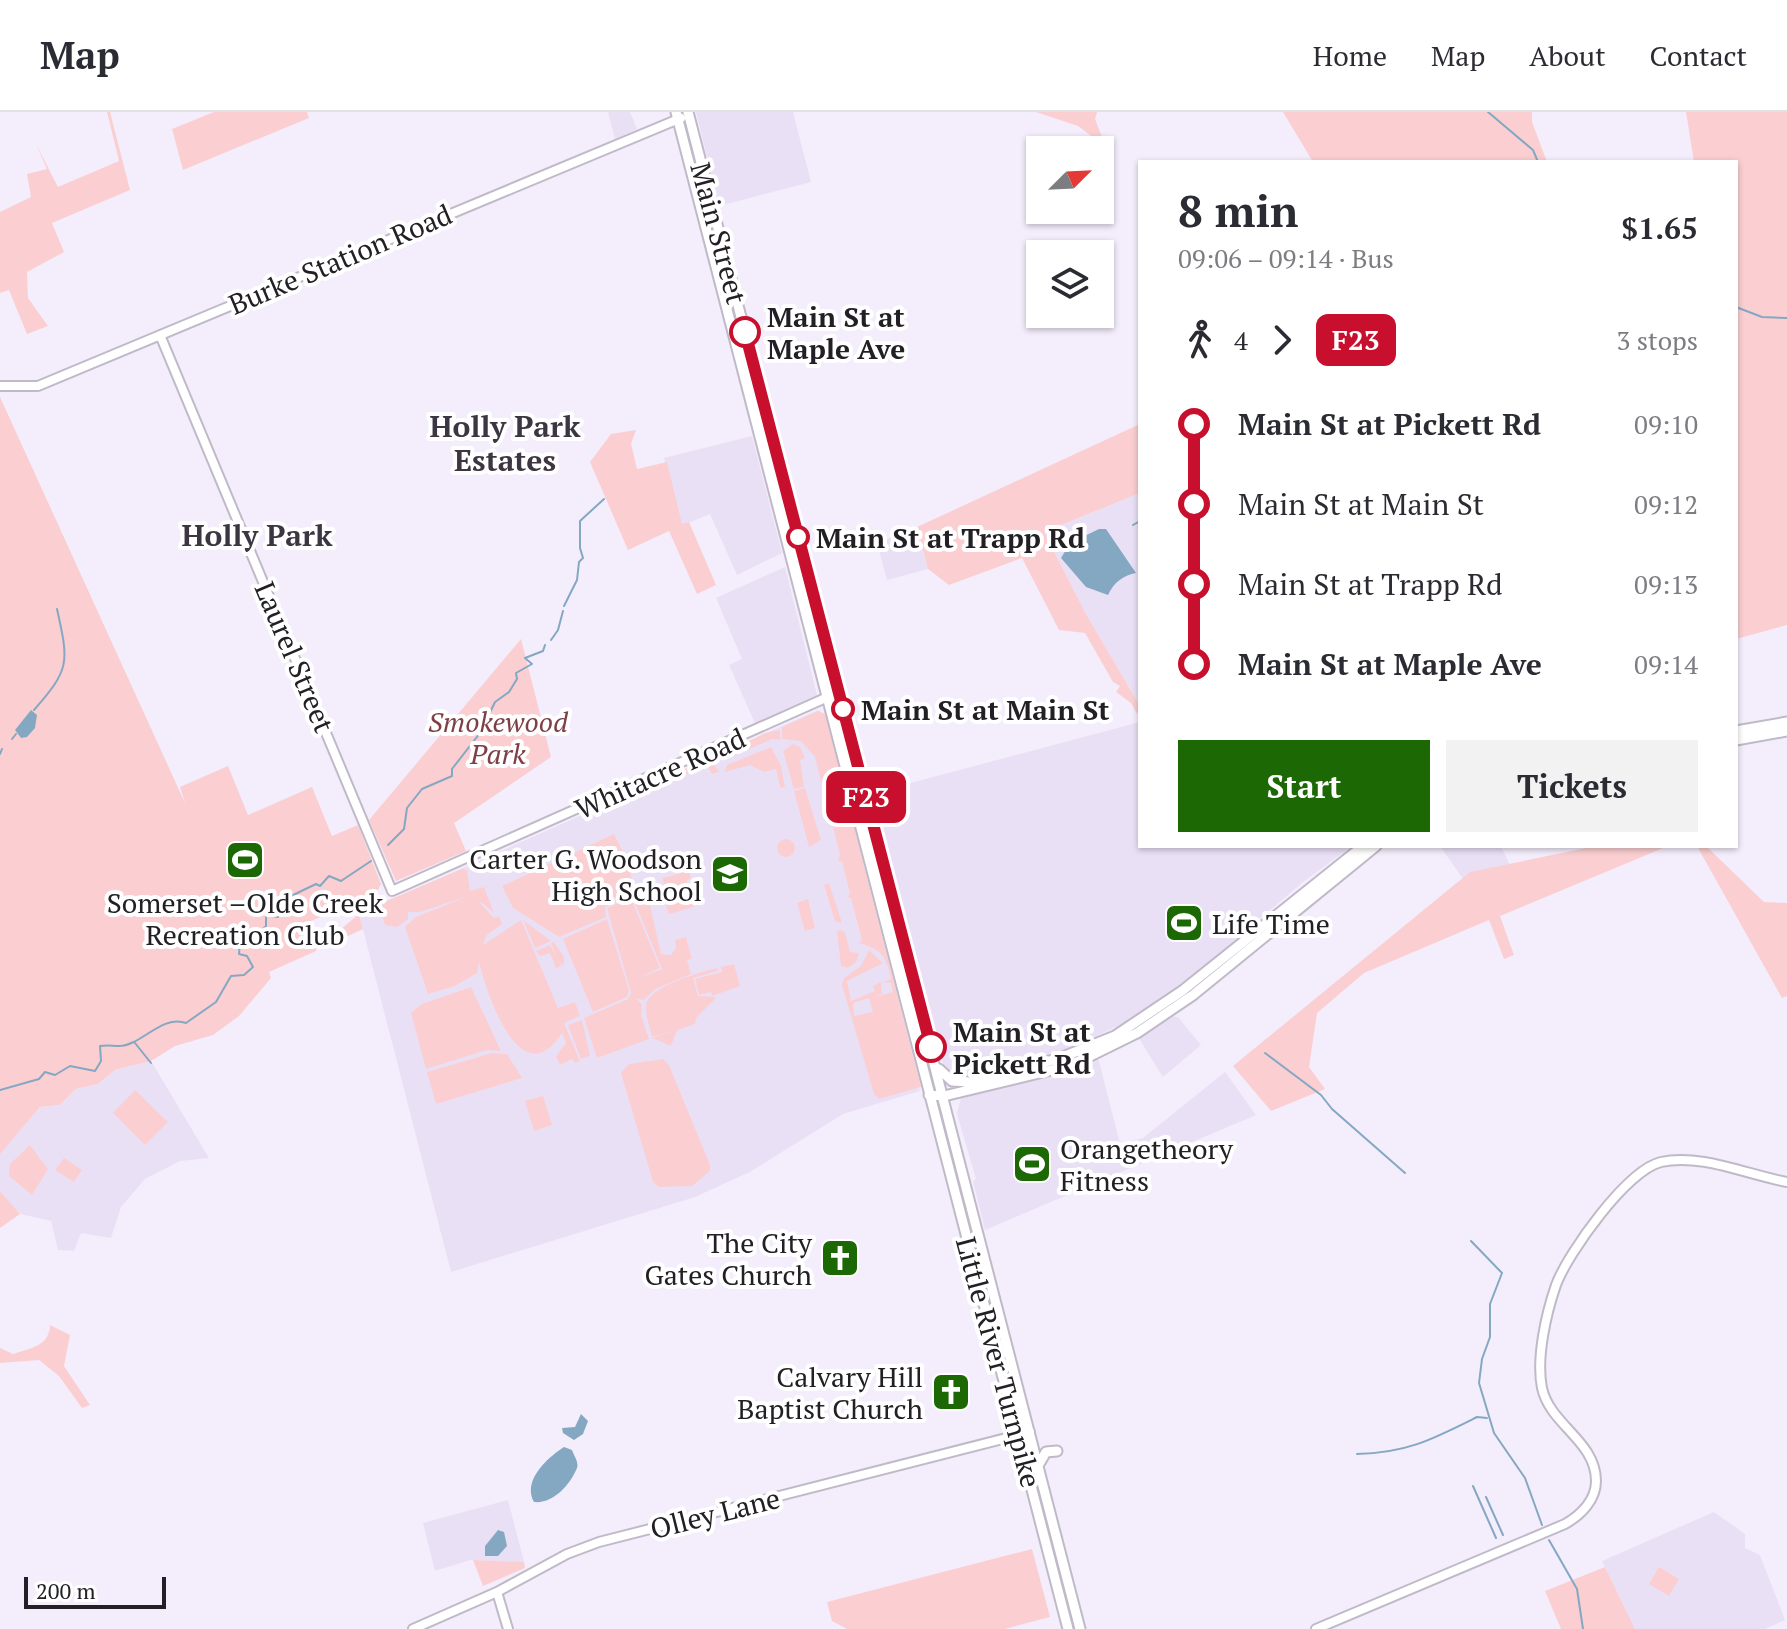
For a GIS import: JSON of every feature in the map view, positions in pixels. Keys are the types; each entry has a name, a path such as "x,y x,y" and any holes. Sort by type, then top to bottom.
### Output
{"main road":[{"name":"Main Street","path":"688,114 944,1093"},
{"name":"Main Street","path":"677,116 929,1095"},
{"path":"812,589 828,595"},
{"path":"1738,731 1787,722"},
{"path":"1738,740 1787,731"},
{"path":"944,1093 1060,1058 1115,1036 1182,991 1361,848"},
{"path":"929,1095 1072,1065 1137,1033 1193,995 1374,848"},
{"path":"935,1060 949,1079 975,1082"},
{"name":"Little River Turnpike","path":"944,1093 1080,1629"},
{"name":"Little River Turnpike","path":"929,1095 1068,1629"},
{"path":"1039,1464 1046,1452 1057,1451"}],"street":[{"name":"Burke Station Road","path":"0,386 38,386 677,116 688,114"},
{"name":"Laurel Street","path":"160,335 392,891"},
{"name":"Whitacre Road","path":"392,891 839,691"},
{"path":"1316,1629 1565,1524 1588,1504 1596,1486 1593,1463 1552,1409 1543,1390 1546,1330 1552,1298 1564,1270 1630,1180 1651,1165 1683,1160 1787,1182"},
{"name":"Olley Lane","path":"413,1629 497,1592 567,1554 599,1542 1030,1432"},
{"path":"497,1592 508,1629"}],"shaded area":[{"path":"608,112 630,112 637,129 615,139"},
{"path":"696,112 793,112 811,182 719,206"},
{"path":"752,436 782,553 737,575 710,514 681,526 664,458"},
{"path":"1138,494 1138,703 1086,614 1044,532"},
{"path":"917,527 928,569 887,580 877,543"},
{"path":"785,567 817,695 755,723 729,665 742,659 716,598"},
{"path":"818,710 824,714 920,1091 843,1114 750,1172 695,1197 451,1272 359,914"},
{"path":"1138,723 1138,848 1349,848 1303,882 1181,986 1133,1019 1077,1045 965,1076 950,1074 943,1064 873,793"},
{"path":"1441,848 1502,848 1510,865 1463,879"},
{"path":"1170,1016 1178,1017 1201,1045 1163,1077 1138,1037"},
{"path":"1098,1057 1120,1144 1143,1138 1225,1072 1256,1115 985,1230 973,1181 976,1179 957,1114 961,1098"},
{"path":"151,1061 209,1158 180,1161 145,1179 121,1207 111,1238 81,1233 74,1251 58,1250 51,1221 21,1214 0,1195 0,1152 40,1107 60,1105 76,1089 98,1084 115,1070"},
{"path":"508,1500 524,1562 470,1560 435,1571 423,1523"},
{"path":"1714,1512 1745,1534 1745,1548 1760,1555 1785,1620 1765,1629 1635,1629 1602,1561"}],"green space":[{"path":"107,112 110,112 130,190 52,223 64,252 27,272 28,298 48,326 27,334 9,290 0,293 0,212 31,197 27,174 47,169 36,144 58,187 119,161"},
{"path":"214,112 307,112 309,118 183,170 172,129"},
{"path":"1036,112 1097,112 1095,119 1102,136 1091,136 1078,126"},
{"path":"1283,112 1532,112 1532,122 1546,160 1312,160"},
{"path":"1686,112 1787,112 1787,625 1738,638 1738,160 1694,160"},
{"path":"0,397 185,803 180,787 228,766 248,815 312,787 332,836 358,825 381,884 378,890 305,924 310,934 322,929 316,951 269,972 271,978 239,1016 213,1035 175,1046 151,1061 115,1070 98,1084 76,1089 60,1105 40,1107 0,1154"},
{"path":"1138,425 1138,494 1044,532 1086,614 1138,703 1137,714 1131,703 1116,692 1120,686 1113,682 1085,633 1059,630 1022,558 949,585 928,569 917,527"},
{"path":"636,430 631,444 637,469 667,462 682,524 689,522 716,585 697,594 669,531 628,550 590,462 611,434"},
{"name":"Smokewood Park","path":"521,639 551,757 454,823 466,851 396,881 369,820"},
{"path":"818,711 825,714 921,1087 879,1099 874,1094 842,985 844,978 861,966 869,950 883,963 847,981 851,1001 875,991 873,986 881,982 882,994 872,998 893,992 891,983 883,982 891,979 889,971 878,951 859,943 862,940 851,898 847,897 850,894 842,861 838,861 840,855 827,803 823,803 826,801 815,757 801,741 782,739 782,727","holes":["869,998 873,1012 854,1016 853,1003"]},
{"path":"780,730 780,740 772,739 729,758 722,755 765,733"},
{"path":"793,744 800,747 805,758 800,760 804,787 794,789 783,751"},
{"path":"771,747 781,766 785,788 780,787 776,769 764,772 750,765 725,772 727,765"},
{"path":"710,758 719,772 712,774 706,764 651,792 652,784"},
{"path":"805,788 821,840 809,847 794,791"},
{"path":"614,834 626,858 635,890 631,896 605,907 606,917 559,937 513,908 502,886"},
{"path":"786,839 795,848 786,857 777,848"},
{"path":"1586,848 1663,848 1500,916 1514,955 1504,959 1489,920 1364,973 1317,1013 1309,1067 1325,1089 1271,1111 1233,1066 1470,872"},
{"path":"1698,848 1708,848 1764,902 1787,903 1787,996 1782,998"},
{"path":"462,869 467,870 470,891 484,887 494,913 480,903 494,918 499,916 502,924 487,935 483,945 521,920 558,1008 575,1002 580,1016 564,1023 580,1061 575,1063 572,1059 560,1065 556,1056 566,1043 562,1033 547,1050 533,1054 520,1047 498,1016 479,962 477,973 455,986 428,994 405,927 416,917 466,897 420,912 408,912 408,919 397,927 385,925 382,917 378,917 376,908 384,902"},
{"path":"689,871 691,879 687,880 694,907 669,914 660,896 643,885 654,880 655,884 649,885 664,886 663,878"},
{"path":"829,883 842,923 835,921 837,928 824,885"},
{"path":"638,891 648,896 661,954 671,955 676,948 675,940 686,937 692,959 687,960 691,974 655,989 644,1000 637,999 642,1005 641,1015 649,1039 597,1058 584,1018 628,999 631,993 607,908 631,898 660,968 636,979 662,969 633,898"},
{"path":"808,899 815,928 805,931 797,903"},
{"path":"359,914 363,929 333,943 340,930"},
{"path":"607,919 629,990 627,997 593,1012 563,939"},
{"path":"523,920 551,941 535,948"},
{"path":"837,931 845,932 850,952 859,953 856,962 848,968 841,966"},
{"path":"554,942 564,957 564,965 558,962 562,966 556,968 550,953 540,956 536,951 550,945 556,957 551,943"},
{"path":"734,964 740,986 712,996 711,992 699,995 695,979 722,972 721,967"},
{"path":"717,968 718,971 693,978 698,996 717,997 696,1018 695,1024 677,1030 671,1046 652,1038 675,1031 652,1037 646,1009 649,998 677,981"},
{"path":"471,987 501,1051 487,1050 426,1069 411,1013 422,1004"},
{"path":"582,1020 590,1056 581,1059 568,1025"},
{"path":"492,1053 507,1054 522,1078 436,1104 427,1072"},
{"path":"663,1059 669,1065 710,1165 710,1171 692,1186 659,1187 653,1182 621,1073 629,1064"},
{"path":"135,1090 168,1122 145,1145 113,1113"},
{"path":"543,1096 552,1125 534,1131 525,1101"},
{"path":"30,1145 48,1169 32,1195 9,1176 10,1164"},
{"path":"64,1158 82,1170 74,1182 55,1170"},
{"path":"0,1191 20,1214 0,1228"},
{"path":"50,1325 70,1335 64,1366 90,1405 82,1408 59,1376 39,1360 0,1363 0,1348 13,1354 38,1346 46,1338"},
{"path":"1032,1549 1050,1617 1005,1629 847,1629 832,1621 827,1602"},
{"path":"473,1560 524,1562 525,1568 483,1586"},
{"path":"1605,1567 1635,1629 1561,1629 1545,1591"},
{"path":"1659,1567 1679,1579 1669,1596 1649,1584"}],"water":[{"path":"1099,529 1106,529 1136,573 1120,580 1108,595 1086,587 1061,558 1070,543"},
{"path":"31,710 37,715 35,728 27,737 21,738 15,730"},
{"path":"581,1414 588,1421 583,1434 574,1440 563,1433 562,1428 575,1427"},
{"path":"564,1447 572,1450 577,1461 574,1474 554,1497 534,1502 531,1486 534,1478 550,1457"},
{"path":"498,1530 504,1532 507,1546 498,1556 485,1556 485,1546"}],"waterway":[{"path":"1488,112 1533,150 1537,160"},
{"path":"1738,308 1762,317 1787,318"},
{"path":"564,606 577,580 579,562 583,558 580,521 604,499"},
{"path":"1133,525 1138,522"},
{"path":"34,710 54,685 64,664 64,642 57,609"},
{"path":"551,640 558,630 563,611"},
{"path":"388,845 404,829 407,808 422,789 452,776 452,769 480,733 495,702 509,692 517,679 516,673 532,664 525,658 543,651 545,645"},
{"path":"12,739 16,734"},
{"path":"0,754 2,749"},
{"path":"0,1090 39,1079 45,1072 55,1075 70,1066 95,1071 101,1061 100,1046 127,1045 168,1023 186,1023 216,1002 231,976 244,975 253,967 247,956 239,954 240,941 252,930 261,931 266,926 266,915 278,917 280,906 291,896 316,884 320,886 329,876 341,881 371,861"},
{"path":"135,1043 151,1063"},
{"path":"1265,1053 1321,1095 1332,1109 1405,1173"},
{"path":"1471,1241 1502,1273 1490,1304 1490,1337 1482,1359 1479,1383 1494,1433 1525,1478 1542,1525"},
{"path":"1357,1454 1405,1448 1477,1417 1487,1418"},
{"path":"1473,1486 1496,1538"},
{"path":"1486,1497 1503,1535"},
{"path":"1549,1540 1577,1589 1583,1629"}],"bus line":[{"name":"F23","path":"745,332 931,1047"}],"place":[{"name":"Main St at Maple Ave","path":"745,332"},
{"name":"Main St at Trapp Rd","path":"798,537"},
{"name":"Main St at Main St","path":"843,709"},
{"name":"Somerset –Olde Creek Recreation Club","path":"245,860"},
{"name":"Carter G. Woodson High School","path":"730,874"},
{"name":"Life Time","path":"1184,923"},
{"name":"Main St at Pickett Rd","path":"931,1047"},
{"name":"Orangetheory Fitness","path":"1032,1164"},
{"name":"The City Gates Church","path":"840,1258"},
{"name":"Calvary Hill Baptist Church","path":"951,1392"}],"district":[{"name":"Holly Park Estates","path":"505,443"},
{"name":"Holly Park","path":"257,535"}]}
